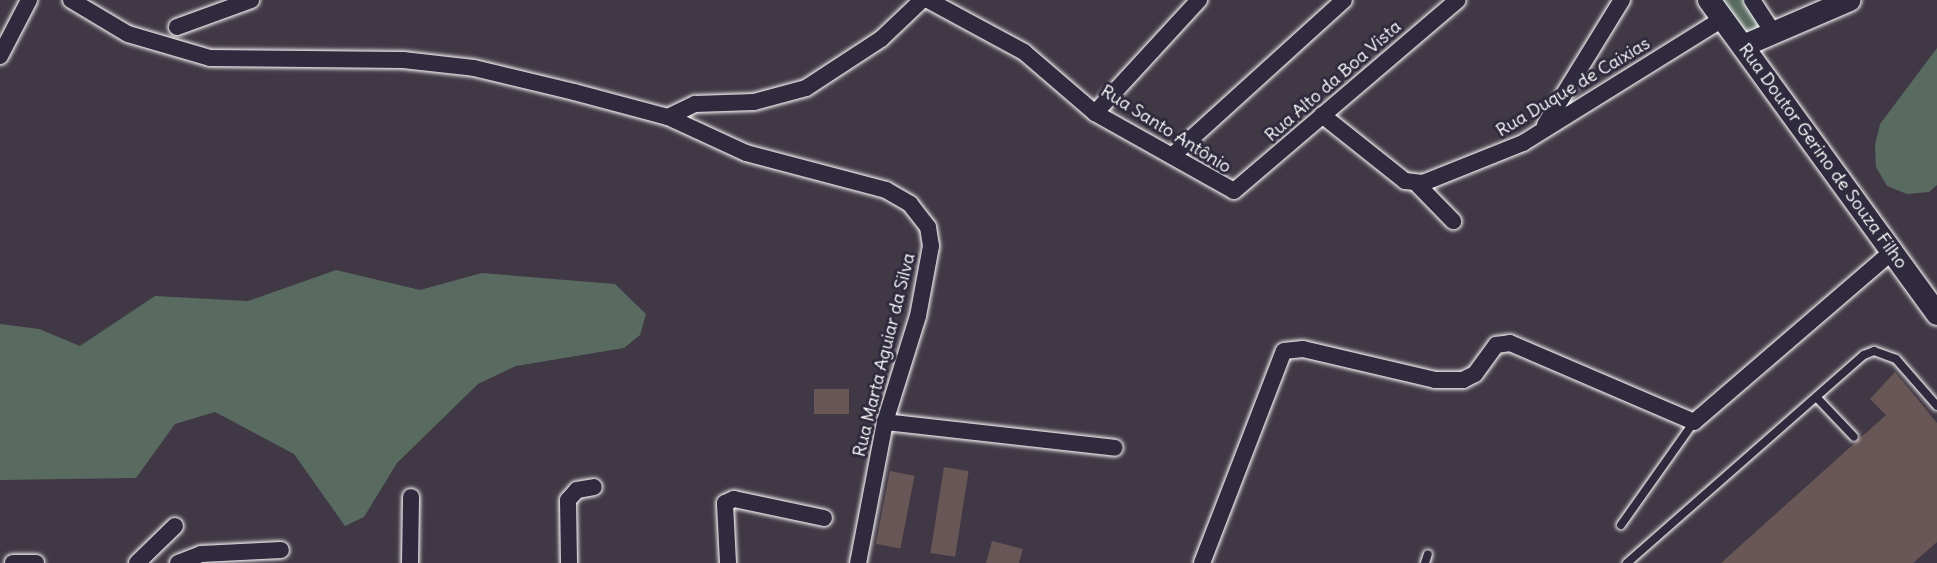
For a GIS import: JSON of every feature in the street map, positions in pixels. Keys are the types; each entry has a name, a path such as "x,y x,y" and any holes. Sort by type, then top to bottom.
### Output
{"main road":[{"name":"Rua Doutor Gerino de Souza Filho","path":"1709,0 1937,314"},
{"path":"1743,46 1769,32 1850,0"},
{"path":"1758,67 1769,32"}],"street":[{"path":"0,56 29,0"},
{"path":"71,0 128,34 202,56 403,60 474,68 668,117 694,104 754,102 806,88 855,58 922,0"},
{"path":"177,27 251,0"},
{"name":"Rua Santo Antônio","path":"928,0 1024,52 1095,113 1234,191"},
{"path":"1095,113 1199,0"},
{"path":"1172,156 1344,0"},
{"name":"Rua Alto da Boa Vista","path":"1234,191 1458,0"},
{"path":"1541,131 1622,0"},
{"path":"1752,0 1769,32"},
{"name":"Rua Duque de Caixias","path":"1411,182 1475,165 1541,131 1722,19"},
{"path":"1322,115 1411,182 1453,221"},
{"name":"Rua Marta Aguiar da Silva","path":"668,117 719,144 886,190 910,204 928,227 931,246 918,316 885,422 858,563"},
{"path":"1202,563 1275,362 1291,349 1453,380 1469,378 1490,350 1510,343 1694,422 1893,251"},
{"path":"885,422 1115,448"},
{"path":"569,563 568,500 577,490 594,488"},
{"path":"410,563 411,497"},
{"path":"728,563 725,503 734,500 824,518"},
{"path":"143,562 175,526"},
{"path":"178,563 201,554 281,550"},
{"path":"13,563 36,563"}],"lane":[{"path":"1627,563 1874,351 1896,359 1937,406"},
{"path":"1818,399 1854,437"},
{"path":"1621,525 1694,422"},
{"path":"1425,563 1428,554"}],"green space":[{"path":"1717,0 1750,0 1771,30 1749,44"},
{"path":"1937,48 1937,185 1929,192 1907,194 1887,186 1876,167 1875,145 1880,124"},
{"path":"336,270 420,290 482,273 615,284 646,314 640,335 624,348 516,366 478,384 397,463 364,517 345,526 294,454 215,412 175,424 136,478 0,480 0,324 39,329 80,346 155,296 248,301"}],"building":[{"path":"1895,372 1937,423 1937,542 1913,563 1721,563 1886,415 1870,399"},
{"path":"814,389 849,389 849,414 814,414"},
{"path":"944,467 969,471 955,557 930,553"},
{"path":"890,471 915,476 900,548 876,544"},
{"path":"992,541 1023,549 1019,563 986,563"}]}
